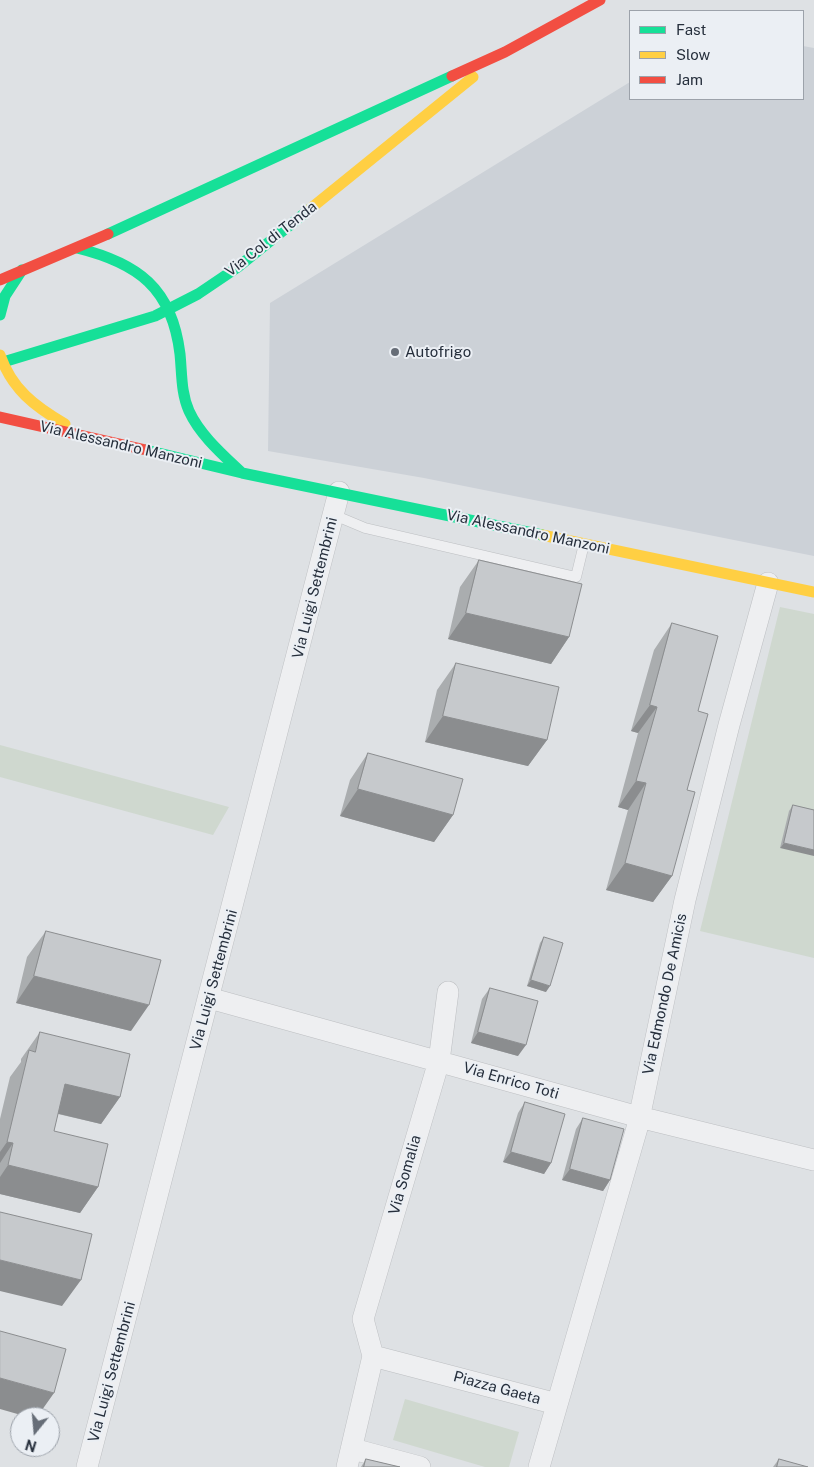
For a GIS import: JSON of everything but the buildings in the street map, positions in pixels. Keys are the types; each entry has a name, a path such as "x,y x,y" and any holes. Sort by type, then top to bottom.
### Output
{"main road":[{"name":"Via Col di Tenda","path":"0,280 77,248 505,52 600,0"},
{"name":"Via Col di Tenda","path":"87,435 37,408 15,389 1,360 93,336 170,308 198,294 238,267 505,52"},
{"name":"Via Alessandro Manzoni","path":"77,248 105,254 129,265 155,286 170,308 179,348 185,400 198,426 242,473"},
{"path":"0,315 5,296 22,270"},
{"name":"Via Alessandro Manzoni","path":"0,417 87,435 242,473 814,592"}],"street":[{"name":"Via Luigi Settembrini","path":"87,1467 339,492"},
{"name":"Via Edmondo De Amicis","path":"557,1404 640,1117 687,891 729,725 768,583"},
{"name":"Via Somalia","path":"373,1356 363,1320 439,1060 448,992"},
{"name":"Via Enrico Toti","path":"209,998 640,1117 814,1160"},
{"name":"Piazza Gaeta","path":"373,1356 557,1404 539,1467"},
{"path":"373,1356 350,1458 420,1467"}],"lane":[{"path":"334,515 364,528 576,577 584,544"}],"shaded area":[{"path":"804,46 814,48 814,556 424,478 268,451 270,303 629,83 629,100 804,100"},
{"path":"780,607 814,614 814,958 700,931"},
{"path":"0,745 229,807 213,835 0,777"},
{"path":"405,1399 519,1432 509,1467 485,1467 393,1440"}],"traffic: fast":[{"path":"108,234 452,76"},
{"path":"0,363 155,316 198,294 238,267 310,209"},
{"path":"77,248 99,254 134,271 160,295 176,331 183,390 189,411 205,436 241,472"},
{"path":"0,315 5,296 22,270"},
{"path":"146,450 242,473 542,535"}],"traffic: slow":[{"path":"310,209 473,77"},
{"path":"0,355 11,378 25,396 65,424"},
{"path":"542,535 814,592"}],"traffic: jam":[{"path":"452,76 505,52 600,0"},
{"path":"0,280 108,234"},
{"path":"0,417 146,450"}],"place":[{"name":"Autofrigo","path":"395,352"}]}
